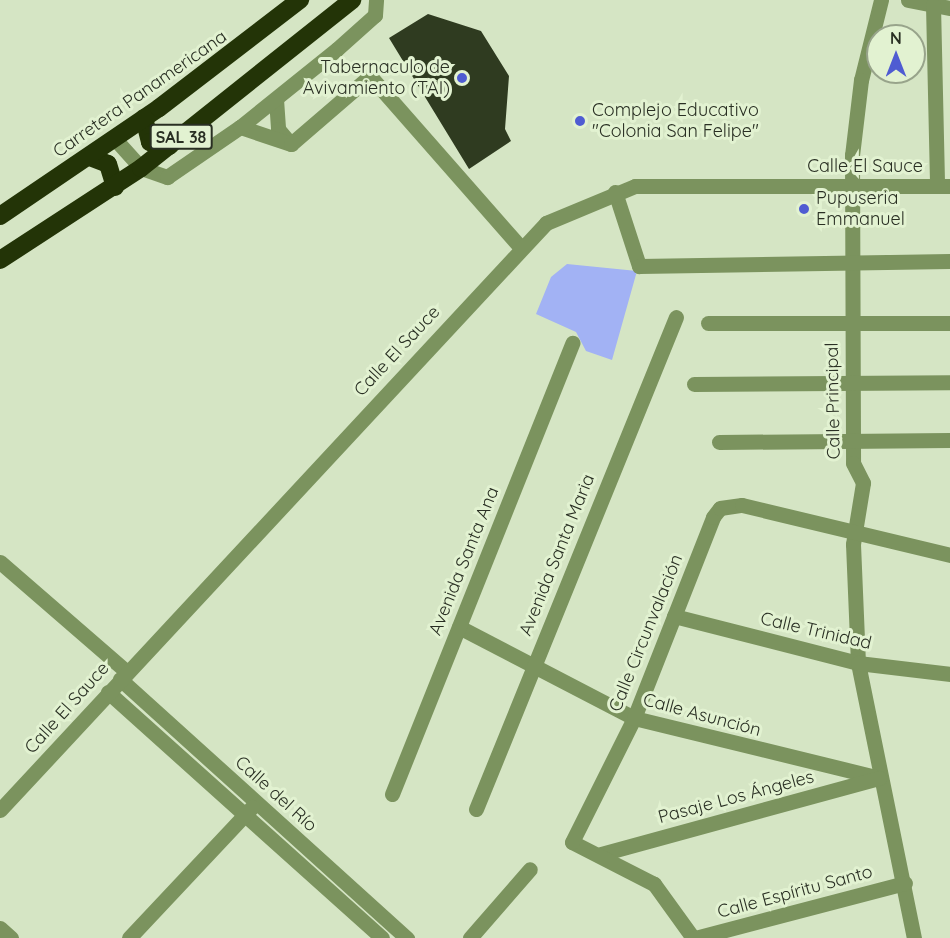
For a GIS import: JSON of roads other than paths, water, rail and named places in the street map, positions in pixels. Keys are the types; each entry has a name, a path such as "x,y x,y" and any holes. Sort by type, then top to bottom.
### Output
{"highway":[{"name":"Carretera Panamericana","path":"0,216 115,140 300,0"},
{"name":"SAL 38","path":"0,260 115,187 170,147 352,0"},
{"path":"144,118 150,142 170,147"},
{"path":"90,157 108,164 115,187"}],"street":[{"path":"115,140 141,168 167,177 240,127 276,99 375,15 376,0"},
{"name":"Calle Principal","path":"881,0 861,80 852,186 853,467 863,483 855,531 858,663 880,778 905,883 914,938"},
{"path":"908,0 950,8"},
{"path":"933,5 943,186"},
{"path":"291,144 370,76 520,246"},
{"path":"276,99 278,129 291,144"},
{"path":"240,127 291,144"},
{"name":"Calle El Sauce","path":"0,810 520,246 546,224 615,192 645,186 943,186"},
{"path":"615,192 639,266 950,261"},
{"name":"Avenida Santa Maria","path":"476,809 676,317"},
{"path":"708,323 950,323"},
{"name":"Avenida Santa Ana","path":"392,794 572,344"},
{"path":"694,384 950,382"},
{"path":"719,442 950,440"},
{"name":"Calle Circunvalación","path":"694,938 654,884 601,854 572,842 634,718 720,508 742,505 950,555"},
{"name":"Calle del Río","path":"0,562 256,802 407,938"},
{"name":"Calle Trinidad","path":"674,616 858,663 950,674"},
{"name":"Calle Asunción","path":"459,627 634,718 880,778"},
{"name":"Calle del Río","path":"108,692 382,938"},
{"name":"Pasaje Los Ángeles","path":"601,854 880,778"},
{"path":"129,938 256,802"},
{"path":"470,938 530,869"},
{"name":"Calle Espíritu Santo","path":"694,938 905,883"},
{"path":"0,928 11,938"}],"place":[{"name":"Tabernaculo de Avivamiento (TAI)","path":"462,78"},
{"name":"Complejo Educativo \"Colonia San Felipe\"","path":"580,121"},
{"name":"Pupuseria Emmanuel","path":"804,209"}]}
